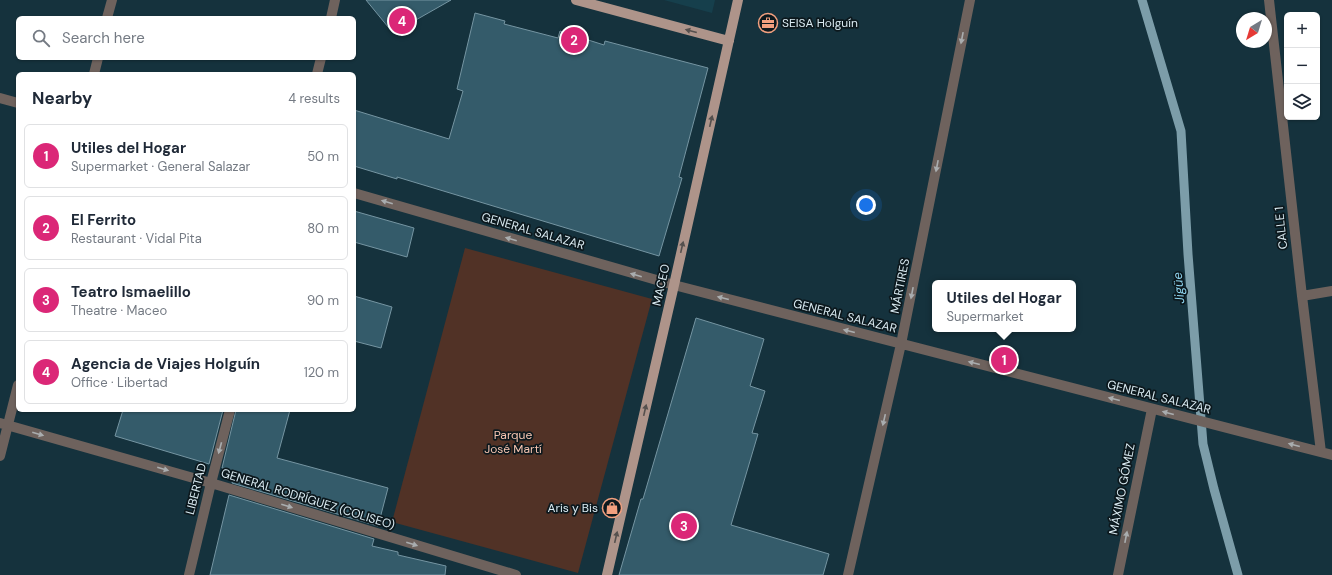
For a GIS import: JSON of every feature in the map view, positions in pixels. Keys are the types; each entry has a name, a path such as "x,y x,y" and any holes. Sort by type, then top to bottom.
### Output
{"main road":[{"path":"576,0 729,40"},
{"name":"MACEO","path":"607,575 738,0"}],"street":[{"path":"108,16 112,0"},
{"path":"331,16 335,0"},
{"name":"MÁRTIRES","path":"848,575 901,344 970,0"},
{"name":"CALLE 1","path":"1269,0 1321,452"},
{"path":"94,72 98,60"},
{"path":"318,72 320,60"},
{"path":"0,98 16,102"},
{"name":"GENERAL SALAZAR","path":"356,194 674,285 1332,455"},
{"path":"1302,296 1332,292"},
{"path":"0,456 4,424 16,391"},
{"name":"MÁXIMO GÓMEZ","path":"1118,575 1152,409"},
{"name":"LIBERTAD","path":"189,575 229,412"},
{"name":"GENERAL RODRÍGUEZ (COLISEO)","path":"4,424 211,483 516,575"}],"shaded area":[{"path":"664,0 715,0 712,13"}],"green space":[{"name":"Parque José Martí","path":"465,248 652,299 578,573 392,522"}],"building":[{"path":"366,0 451,0 393,33"},
{"path":"475,13 505,21 504,24 558,38 560,31 604,45 605,41 708,68 679,177 682,178 659,256 397,177 397,179 356,167 356,111 449,139 463,91 457,89"},
{"path":"356,212 414,228 407,257 356,243"},
{"path":"356,297 392,307 381,348 356,342"},
{"path":"696,318 764,339 750,386 765,391 752,433 758,434 731,525 829,554 823,575 619,575"},
{"path":"122,412 222,412 209,464 115,436"},
{"path":"236,412 289,412 277,458 388,488 378,526 232,483 234,473 222,468"},
{"path":"229,495 374,539 372,546 398,552 398,555 446,566 445,575 210,575"}],"waterway":[{"name":"Jigüe","path":"1142,0 1181,131 1188,254 1203,444 1238,575"}],"place":[{"name":"Agencia de Viajes Holguín","path":"402,21"},
{"name":"SEISA Holguín","path":"768,23"},
{"name":"El Ferrito","path":"574,40"},
{"name":"Utiles del Hogar","path":"1004,360"},
{"name":"Aris y Bis","path":"612,508"},
{"name":"Teatro Ismaelillo","path":"684,526"}]}
